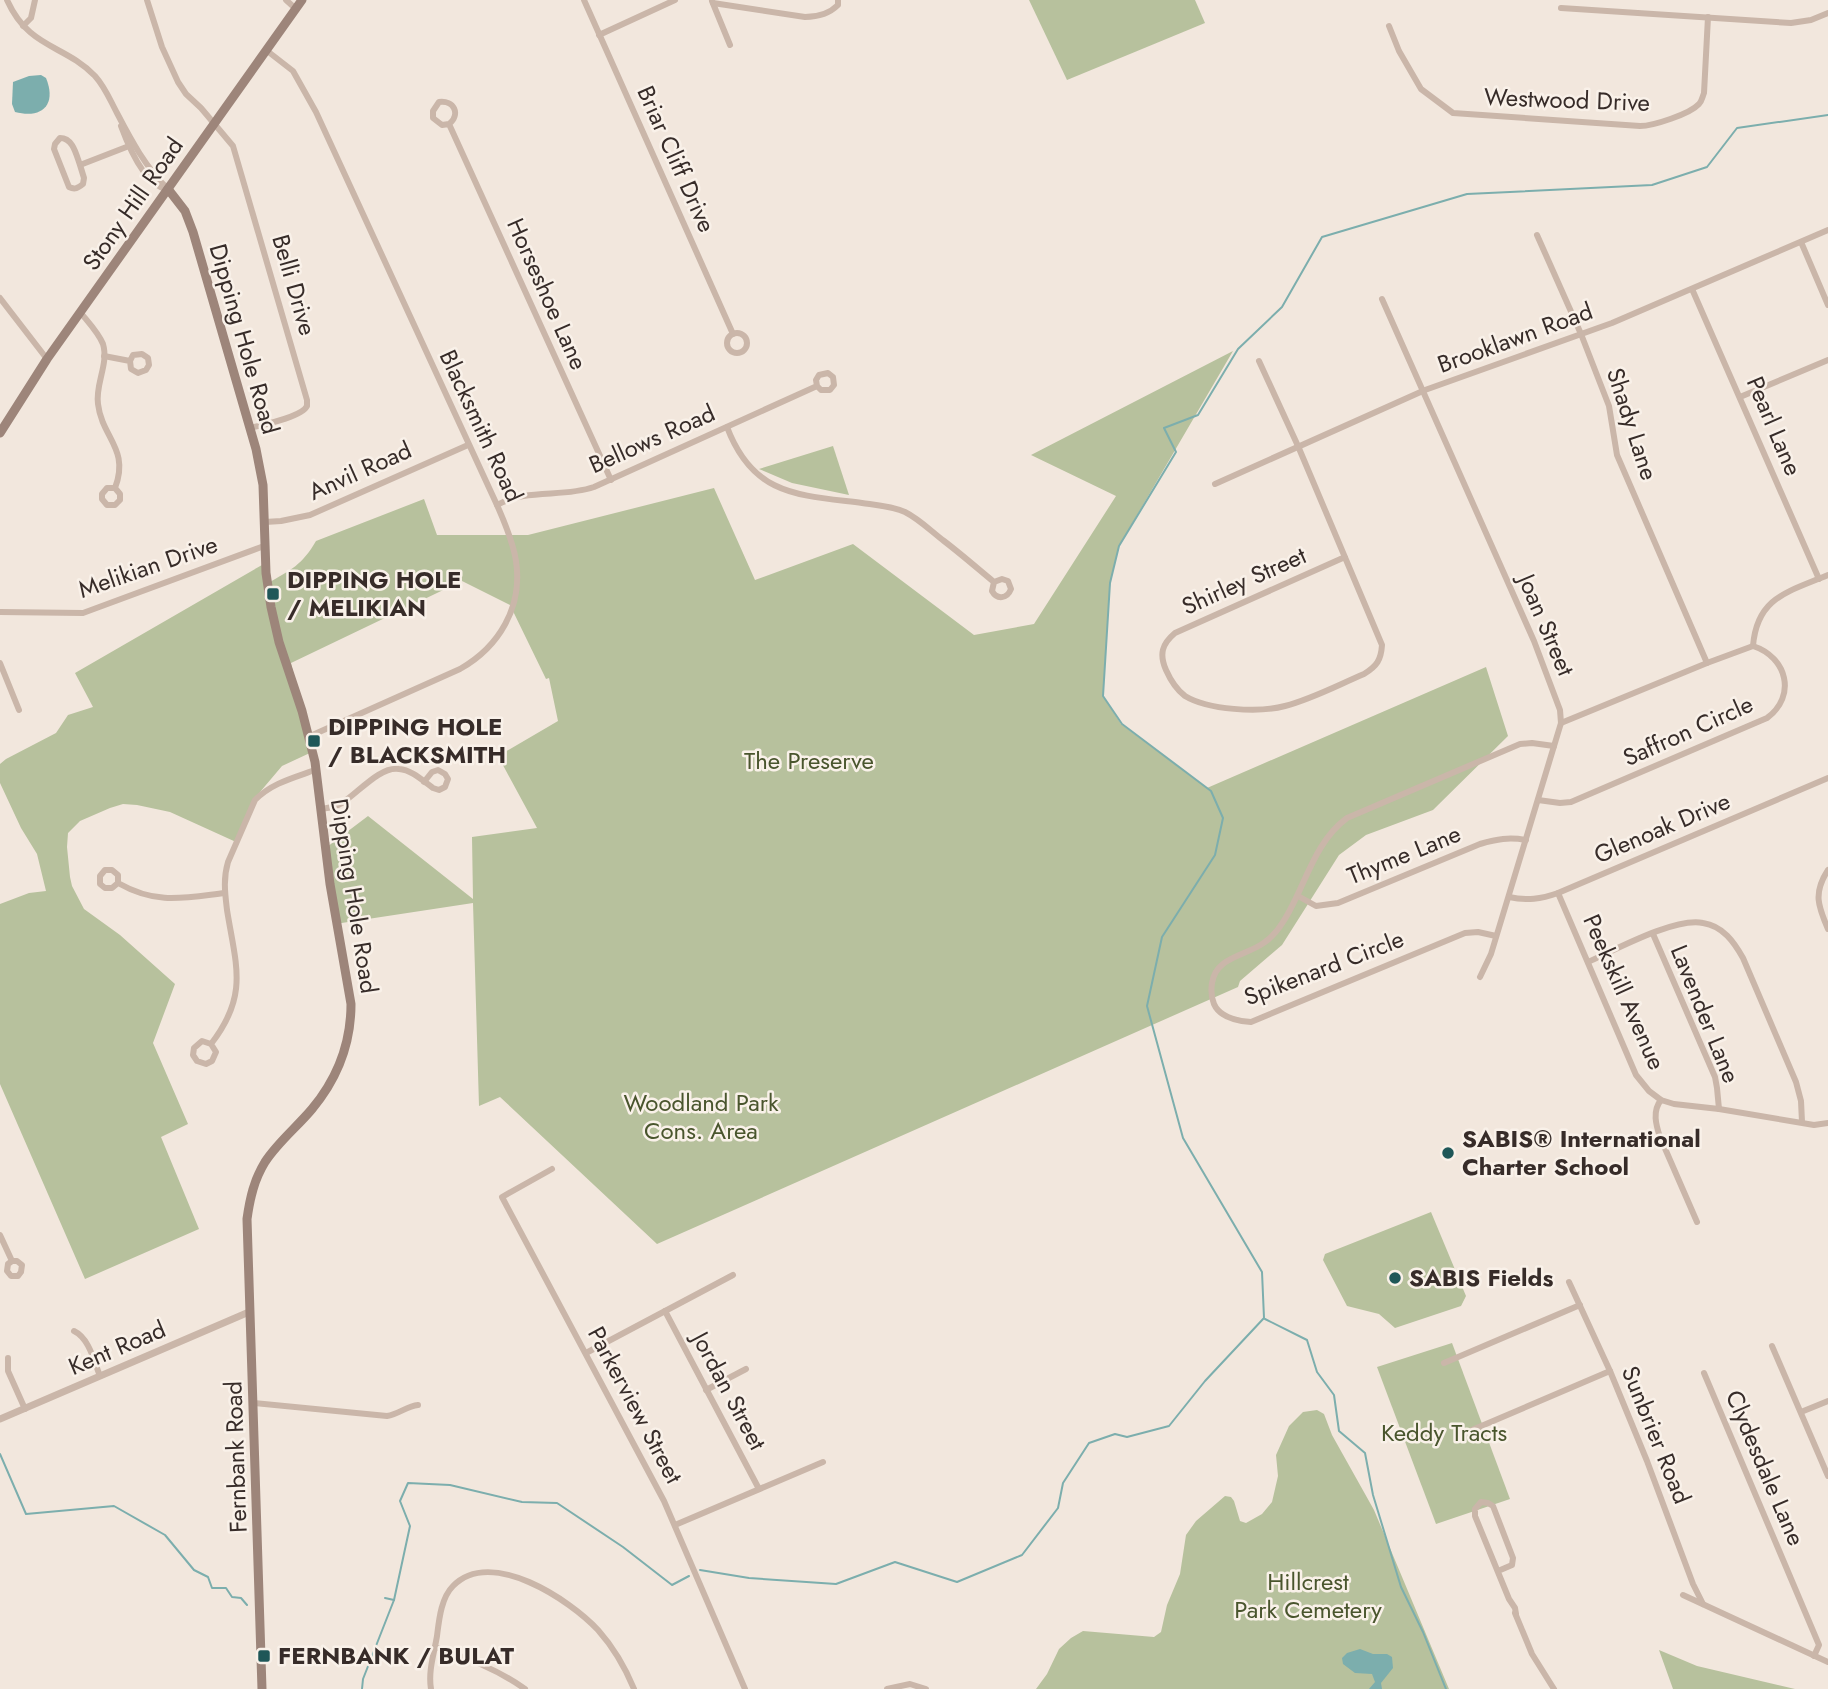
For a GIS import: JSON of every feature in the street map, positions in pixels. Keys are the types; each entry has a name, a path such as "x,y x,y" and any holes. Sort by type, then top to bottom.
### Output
{"main road":[{"name":"Stony Hill Road","path":"0,433 47,359 302,0"},
{"name":"Dipping Hole Road","path":"168,189 185,211 194,232 250,428 263,485 266,573 274,622 315,770 330,884 351,1004 351,1023 345,1050 334,1077 312,1109 266,1161 252,1190 247,1223"},
{"name":"Fernbank Road","path":"247,1223 262,1689"}],"street":[{"path":"8,0 23,26 32,35 87,69 103,87 154,175 168,189"},
{"path":"23,26 33,14 35,0"},
{"path":"146,0 162,47 178,82 214,122"},
{"path":"286,0 296,9"},
{"name":"Briar Cliff Drive","path":"584,0 733,334"},
{"path":"599,35 675,0"},
{"path":"712,1 805,17 815,17 832,11 838,2"},
{"path":"712,1 730,45"},
{"path":"1561,8 1796,23 1828,13"},
{"name":"Westwood Drive","path":"1389,26 1399,51 1421,89 1453,113 1647,126 1676,116 1700,103 1704,93 1708,17"},
{"name":"Blacksmith Road","path":"266,50 293,71 310,102 497,505 510,536 518,579 512,611 505,626 476,660 308,737"},
{"path":"117,114 129,146 151,181 158,187 168,189"},
{"name":"Belli Drive","path":"214,122 233,146 307,400 304,409 296,414 250,428"},
{"name":"Horseshoe Lane","path":"449,124 611,480"},
{"path":"60,138 70,141 80,165 83,184 73,189 69,187 54,149 60,138"},
{"path":"80,165 129,146"},
{"name":"Brooklawn Road","path":"1215,484 1424,391 1654,306 1828,230"},
{"name":"Shady Lane","path":"1537,235 1581,334 1609,406 1617,455 1707,663"},
{"path":"1801,242 1828,305"},
{"name":"Pearl Lane","path":"1692,289 1819,579"},
{"path":"0,298 47,359"},
{"name":"Joan Street","path":"1382,299 1534,641 1556,698 1561,723"},
{"path":"80,313 98,335 103,346 98,404 119,457 120,472 115,488"},
{"path":"104,356 130,361"},
{"path":"1740,397 1828,360"},
{"name":"Shirley Street","path":"1259,362 1298,446 1345,557 1382,645 1381,658 1374,668 1296,702 1265,710 1200,703 1183,695 1172,681 1161,653 1167,640 1175,633 1345,557"},
{"name":"Bellows Road","path":"497,505 523,495 581,491 611,480 817,386"},
{"path":"727,427 742,459 770,483 805,496 902,511 929,528 994,582"},
{"name":"Anvil Road","path":"265,522 310,515 468,445"},
{"name":"Melikian Drive","path":"0,612 83,612 264,546"},
{"path":"1480,977 1491,954 1561,723 1753,646 1757,624 1769,604 1828,575"},
{"name":"Saffron Circle","path":"1538,800 1571,802 1767,718 1778,709 1783,699 1784,679 1776,660 1767,652 1753,646"},
{"path":"0,663 19,710"},
{"name":"Spikenard Circle","path":"1496,936 1478,932 1465,933 1251,1022 1234,1021 1223,1014 1215,1007 1211,995 1214,974 1221,965 1254,949 1271,937 1284,921 1311,865 1335,826 1520,744 1554,746"},
{"path":"321,809 342,803 382,772 392,769 403,769 424,782"},
{"path":"211,1044 229,1017 237,990 224,880 228,862 256,800 272,786 315,770"},
{"name":"Glenoak Drive","path":"1509,897 1532,900 1558,893 1828,778"},
{"name":"Thyme Lane","path":"1297,896 1316,906 1338,903 1497,839 1526,839"},
{"path":"1828,870 1820,884 1818,896 1828,929"},
{"path":"118,883 138,893 167,899 225,893"},
{"name":"Peekskill Avenue","path":"1558,893 1636,1075 1644,1086 1661,1100 1674,1104 1814,1125 1828,1123"},
{"path":"1588,962 1682,924 1703,923 1718,929 1733,942 1743,958 1796,1082 1801,1101 1801,1122"},
{"name":"Lavender Lane","path":"1653,934 1714,1077 1719,1109"},
{"path":"1661,1100 1656,1123 1660,1137 1697,1222"},
{"name":"Parkerview Street","path":"552,1170 502,1197 658,1487 745,1689"},
{"path":"0,1235 12,1261"},
{"path":"586,1353 733,1275"},
{"name":"Sunbrier Road","path":"1569,1282 1610,1371 1647,1461 1692,1584 1703,1604"},
{"path":"1444,1363 1580,1305"},
{"name":"Jordan Street","path":"665,1311 759,1489"},
{"name":"Kent Road","path":"0,1419 249,1312"},
{"path":"74,1331 85,1339 100,1376"},
{"path":"1772,1346 1828,1476"},
{"path":"8,1358 8,1371 25,1409"},
{"path":"706,1390 746,1369"},
{"path":"1472,1430 1610,1371"},
{"name":"Clydesdale Lane","path":"1704,1373 1819,1645 1814,1656"},
{"path":"1801,1412 1828,1401"},
{"path":"253,1403 387,1416 418,1405"},
{"path":"675,1525 823,1462"},
{"path":"1498,1571 1512,1565 1513,1558 1493,1506 1481,1503 1476,1506 1475,1513 1509,1599 1515,1608 1532,1654 1554,1689"},
{"path":"431,1689 430,1671 445,1599 451,1587 462,1578 485,1572 513,1576 538,1586 572,1606 591,1623 623,1662 634,1689"},
{"path":"1683,1595 1828,1662"},
{"path":"435,1647 476,1661 525,1689"},
{"path":"887,1689 910,1684 926,1689"}],"green space":[{"path":"1029,0 1195,0 1205,23 1067,80"},
{"path":"1233,351 1119,546 1110,583 1103,696 1121,724 1207,788 1486,667 1508,736 1433,810 1366,835 1339,855 1282,945 1240,981 1238,987 657,1244 500,1097 479,1106 473,903 335,924 327,847 368,816 473,899 472,837 537,828 498,756 558,721 549,678 546,679 510,605 462,581 291,663 312,752 282,766 260,792 236,842 170,812 123,804 80,821 68,833 70,877 84,909 120,935 175,984 153,1043 188,1124 161,1137 199,1229 85,1279 0,1084 0,904 29,893 46,891 37,854 21,828 0,783 0,764 56,733 68,715 93,707 75,673 262,565 268,583 295,566 316,541 424,499 437,535 528,535 714,488 755,580 853,544 974,635 1034,624 1116,496 1031,455"},
{"path":"833,446 849,495 792,483 759,469"},
{"name":"SABIS Fields","path":"1431,1212 1466,1296 1461,1306 1395,1328 1379,1314 1347,1306 1323,1260 1325,1254"},
{"name":"Keddy Tracts","path":"1452,1343 1510,1499 1436,1524 1377,1367"},
{"name":"Hillcrest Park Cemetery","path":"1317,1410 1324,1414 1332,1435 1374,1510 1449,1689 1036,1689 1059,1649 1083,1631 1154,1637 1161,1632 1167,1605 1180,1574 1186,1535 1196,1521 1225,1496 1234,1501 1240,1521 1246,1523 1262,1514 1272,1502 1278,1476 1276,1455 1289,1426 1303,1412"},
{"path":"1659,1650 1697,1666 1795,1689 1673,1689"}],"water":[{"path":"41,75 46,78 50,96 45,108 33,113 15,112 12,104 13,82"},
{"path":"1360,1649 1392,1657 1393,1668 1381,1683 1382,1689 1369,1689 1375,1682 1372,1674 1355,1673 1343,1664 1342,1658 1347,1653"}],"waterway":[{"path":"700,1570 749,1578 836,1584 895,1562 957,1582 1022,1555 1058,1508 1063,1483 1089,1443 1115,1434 1127,1437 1169,1426 1205,1381 1264,1318 1262,1272 1183,1138 1147,1006 1162,937 1215,855 1223,818 1211,791 1122,724 1103,696 1110,583 1119,546 1176,452 1164,428 1198,415 1238,349 1282,307 1322,237 1467,194 1652,185 1707,167 1737,128 1828,115"},
{"path":"1265,1319 1307,1340 1317,1372 1334,1395 1339,1431 1365,1453 1373,1495 1401,1587 1446,1689"},
{"path":"0,1454 26,1514 114,1506 165,1535 194,1570 208,1577 212,1588 226,1588 232,1597 241,1598 247,1605"},
{"path":"362,1689 363,1679 394,1600 410,1526 400,1501 408,1483 450,1485 522,1502 557,1503 623,1547 672,1585 689,1576"},
{"path":"385,1598 394,1600"}],"place":[{"name":"DIPPING HOLE / MELIKIAN","path":"273,594"},
{"name":"DIPPING HOLE / BLACKSMITH","path":"314,741"},
{"name":"SABIS® International Charter School","path":"1448,1153"},
{"name":"SABIS Fields","path":"1395,1278"},
{"name":"FERNBANK / BULAT","path":"264,1656"}],"park label":[{"name":"The Preserve","path":"809,761"},
{"name":"Woodland Park Cons. Area","path":"701,1117"}]}
